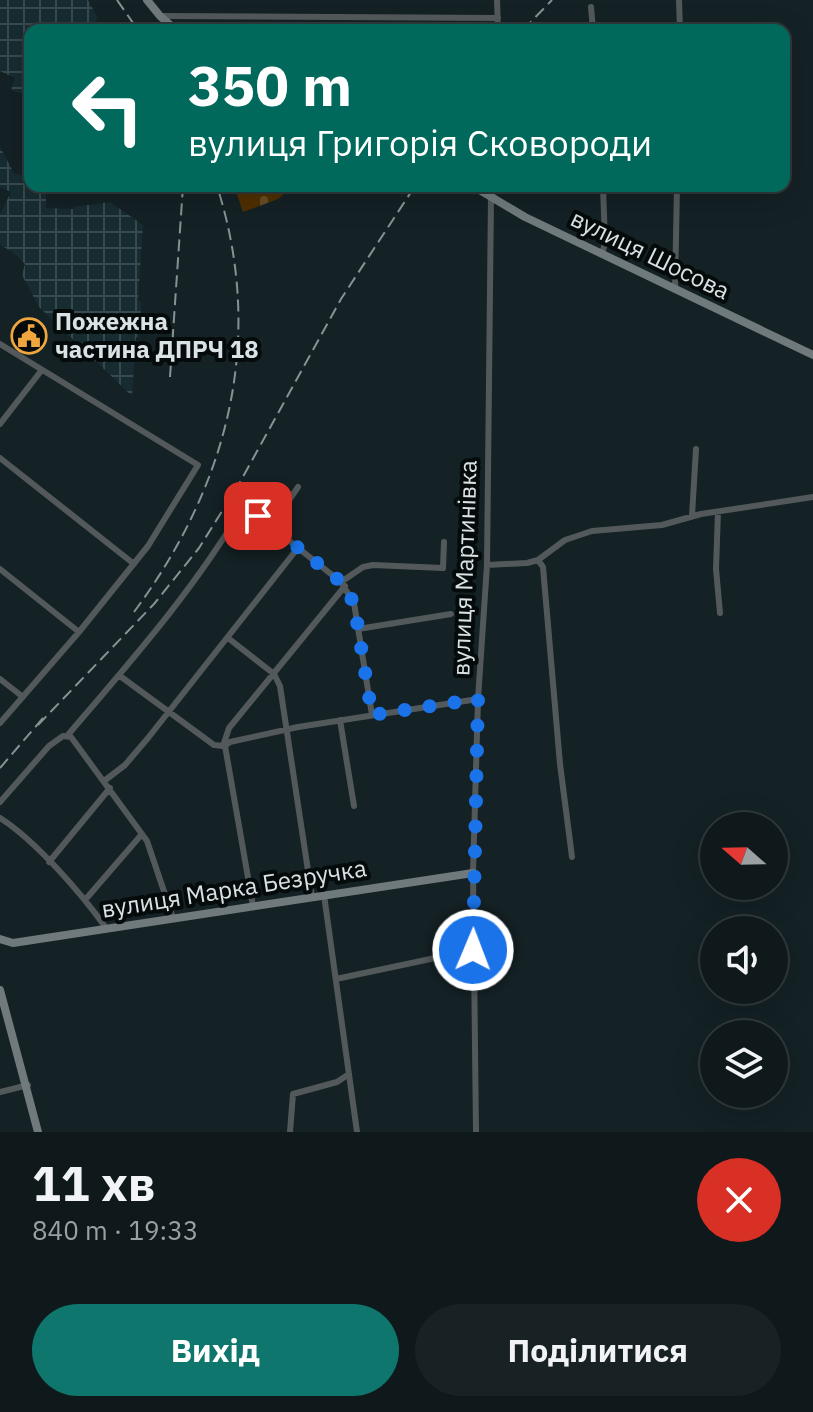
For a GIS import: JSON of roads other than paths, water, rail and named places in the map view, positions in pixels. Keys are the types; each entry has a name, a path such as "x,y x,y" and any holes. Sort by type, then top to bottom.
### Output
{"main road":[{"path":"147,0 169,24"},
{"name":"вулиця Шосова","path":"483,192 602,254 813,355"},
{"name":"вулиця Марка Безручка","path":"0,939 13,943 473,873"},
{"path":"0,990 28,1085 38,1132"}],"street":[{"path":"497,0 498,24"},
{"path":"679,0 680,24"},
{"path":"591,7 592,24"},
{"path":"160,16 498,18"},
{"name":"вулиця Мартинівка","path":"476,1132 473,873 478,699 487,565 492,192"},
{"path":"602,254 605,243 603,192"},
{"path":"675,289 677,192"},
{"path":"0,344 198,465 148,546 0,723"},
{"path":"0,424 41,371"},
{"path":"692,516 696,449"},
{"path":"0,458 134,564"},
{"path":"271,527 298,487"},
{"path":"487,565 538,560 565,540 592,531 662,525 692,516 813,497"},
{"path":"0,802 49,746 67,736 120,676 184,596 244,505 343,584 354,603 372,715"},
{"path":"718,512 716,569 720,613"},
{"path":"253,906 224,746 229,728 343,584 363,567 373,565 443,568 444,542"},
{"path":"104,781 125,765 169,713 297,549"},
{"path":"538,560 543,567 572,857"},
{"path":"0,569 79,632"},
{"path":"358,629 451,614"},
{"path":"228,638 274,674 280,686 312,897"},
{"path":"120,676 214,745 224,746 230,742 340,720 478,699"},
{"path":"0,679 23,697"},
{"path":"340,720 354,806"},
{"path":"67,736 74,740 147,841 173,918"},
{"path":"49,862 110,788"},
{"path":"0,818 49,862 85,900 106,928"},
{"path":"85,900 142,834"},
{"path":"324,895 357,1132"},
{"path":"336,979 473,950"},
{"path":"290,1132 293,1094 337,1082 349,1074"},
{"path":"0,1092 28,1085"}],"railway":[{"path":"117,0 134,24"},
{"path":"529,24 552,0"},
{"path":"170,377 183,192"},
{"path":"134,612 167,564 194,514 214,462 229,409 237,355 238,300 231,243 218,192"},
{"path":"38,725 154,604 199,548 239,484 341,299 411,192"},
{"path":"0,768 43,718"}],"place":[{"name":"Пожежна частина ДПРЧ 18","path":"29,336"}]}
